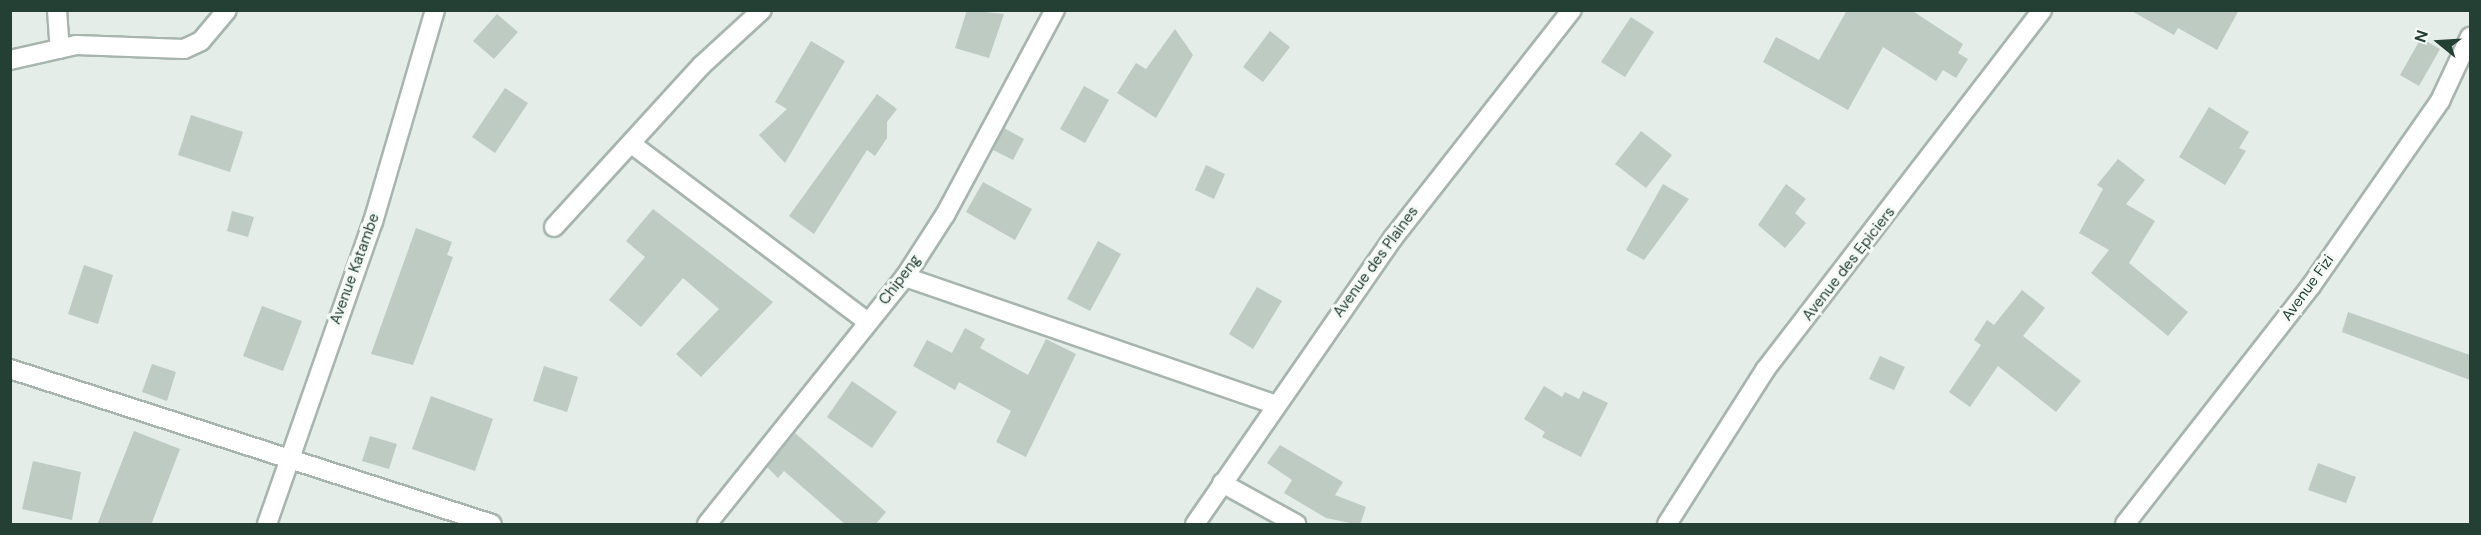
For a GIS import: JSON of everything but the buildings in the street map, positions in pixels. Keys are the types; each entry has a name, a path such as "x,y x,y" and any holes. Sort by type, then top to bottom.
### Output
{"street":[{"path":"57,10 60,49"},
{"path":"10,60 76,45 184,49 201,41 227,10"},
{"path":"554,227 633,145 702,65 762,10"},
{"name":"Chipeng","path":"707,525 905,277 945,215 1055,10"},
{"name":"Avenue des Plaines","path":"1195,525 1274,404 1460,148 1572,10"},
{"name":"Avenue des Epiciers","path":"1667,525 1765,370 2042,10"},
{"name":"Avenue Katambe","path":"267,525 288,459 373,222 432,13"},
{"name":"Avenue Fizi","path":"2125,525 2311,286 2440,101 2470,37"},
{"path":"633,145 868,322"},
{"path":"905,277 1274,404"},
{"path":"10,369 492,525"},
{"path":"1222,483 1296,525"}]}
